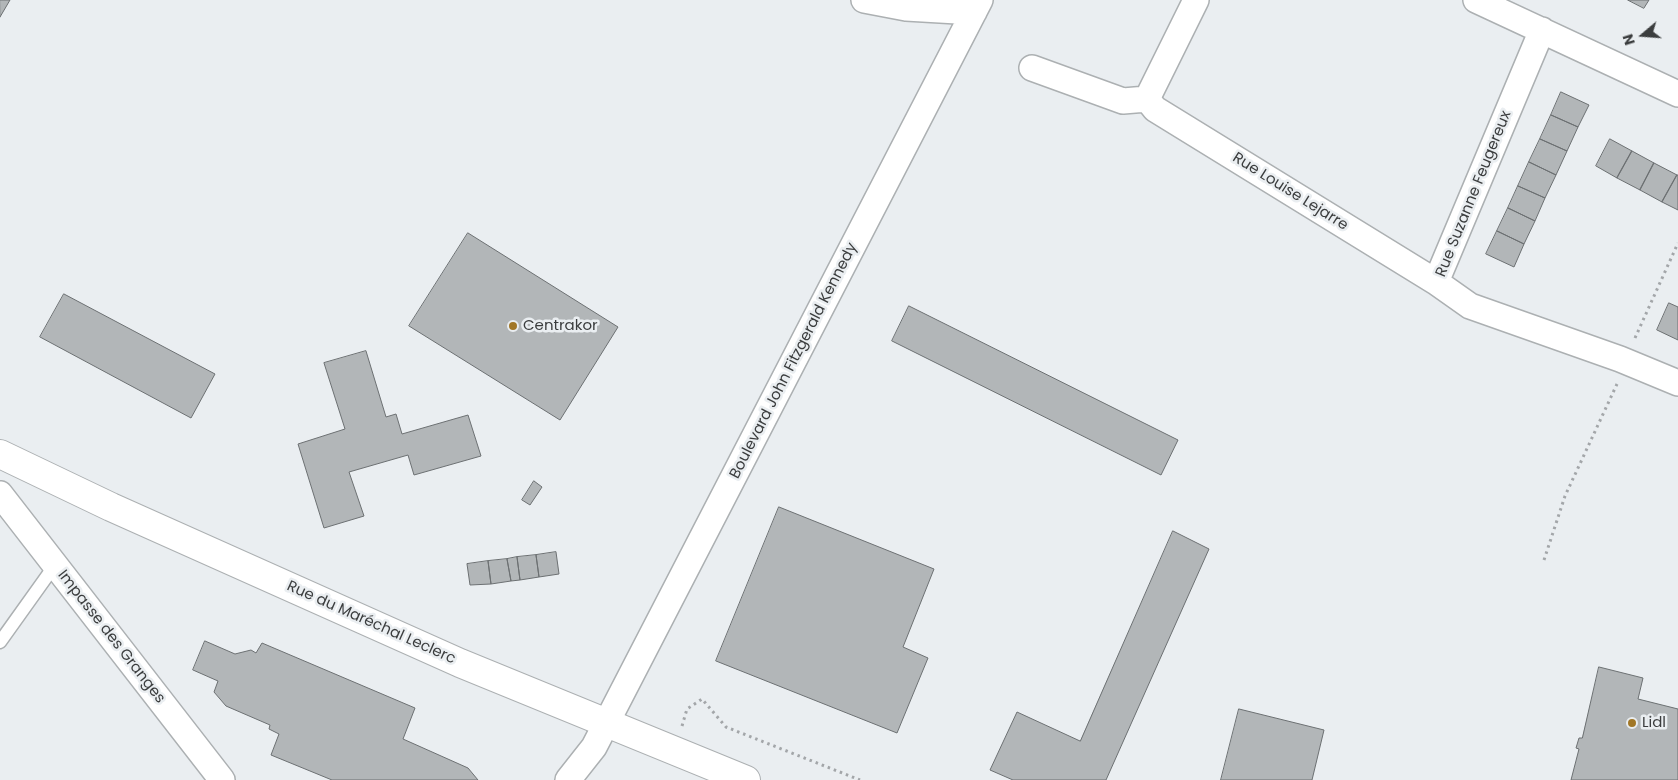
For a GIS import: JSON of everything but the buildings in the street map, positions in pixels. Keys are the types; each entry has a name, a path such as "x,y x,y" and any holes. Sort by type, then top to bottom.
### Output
{"main road":[{"name":"Rue du Maréchal Leclerc","path":"0,454 111,507 460,663 746,780"}],"street":[{"path":"864,0 906,8 977,6"},
{"path":"1032,68 1123,101 1147,99 1196,0"},
{"path":"1476,0 1678,94"},
{"name":"Boulevard John Fitzgerald Kennedy","path":"568,780 594,747 977,6"},
{"name":"Rue Suzanne Feugereux","path":"1542,30 1436,282 1470,306 1627,362 1678,383"},
{"name":"Rue Louise Lejarre","path":"1147,99 1154,108 1436,282"},
{"name":"Impasse des Granges","path":"0,494 222,780"}],"lane":[{"path":"0,642 54,564"}],"path":[{"path":"1544,560 1565,496 1627,362 1678,243"},
{"path":"687,709 702,698 726,727 860,780"}],"place":[{"name":"Centrakor","path":"513,326"},
{"name":"Lidl","path":"1632,723"}]}
